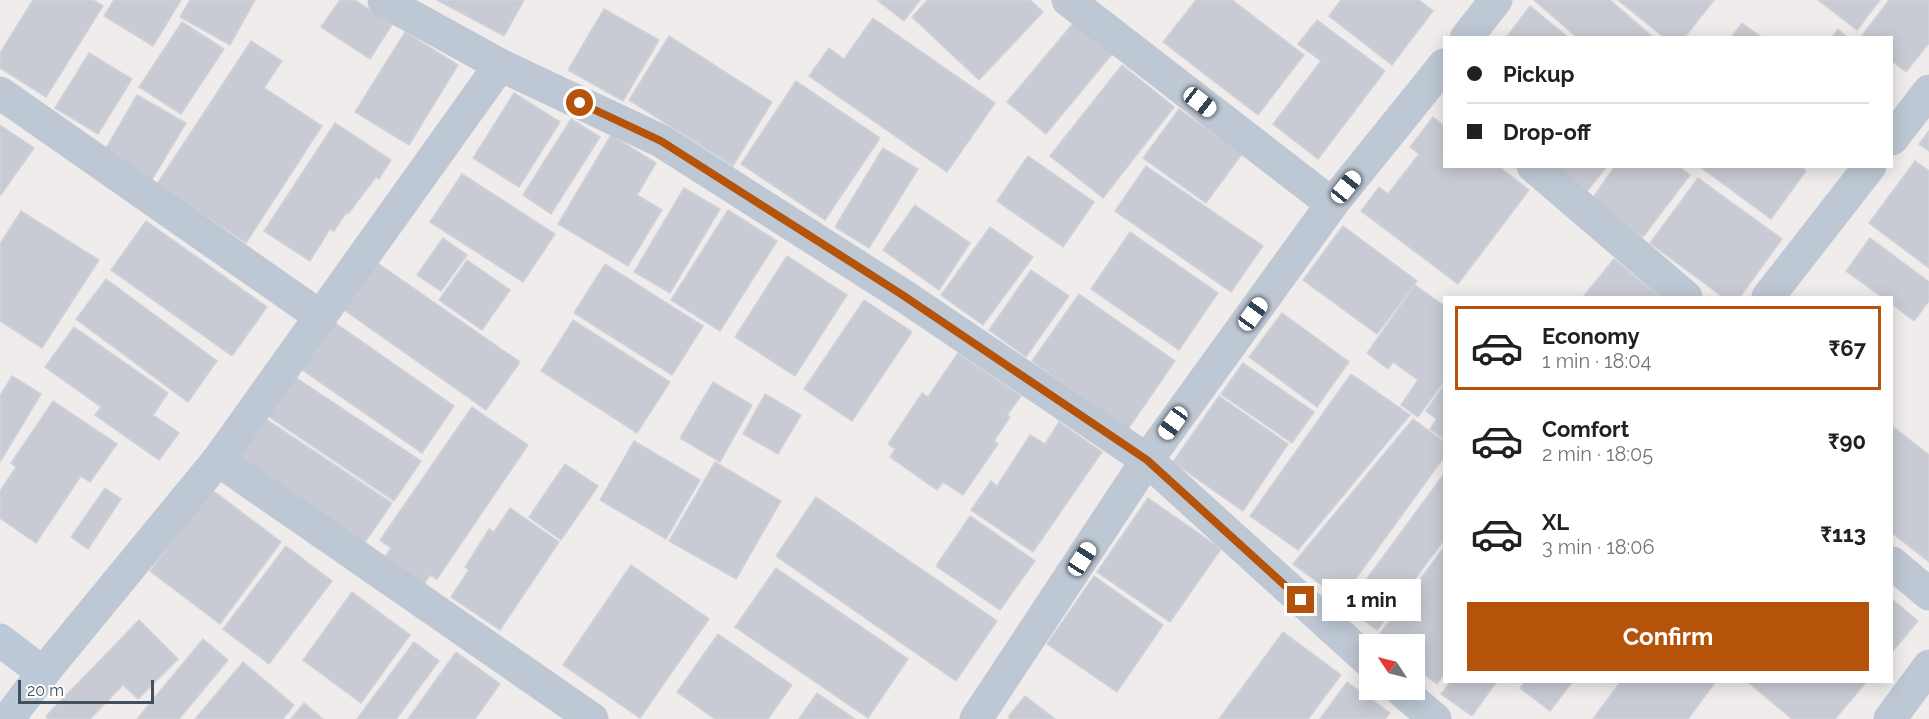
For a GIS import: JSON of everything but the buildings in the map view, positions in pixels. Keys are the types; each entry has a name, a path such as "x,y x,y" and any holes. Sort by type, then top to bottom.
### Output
{"street":[{"path":"384,0 500,65 661,141 901,294 1147,460 1359,652"},
{"path":"1068,0 1332,204"},
{"path":"9,719 218,460 500,65"},
{"path":"976,719 1147,460 1332,204 1440,79"},
{"path":"1893,138 1929,90"},
{"path":"0,93 321,317"},
{"path":"1535,168 1685,296"},
{"path":"1769,296 1868,168"},
{"path":"218,460 592,719"},
{"path":"1893,564 1929,594"},
{"path":"0,640 44,674"},
{"path":"1890,719 1929,666"},
{"path":"1413,700 1435,719"}],"route":[{"path":"580,103 661,141 901,294 1147,460 1301,600"}]}
